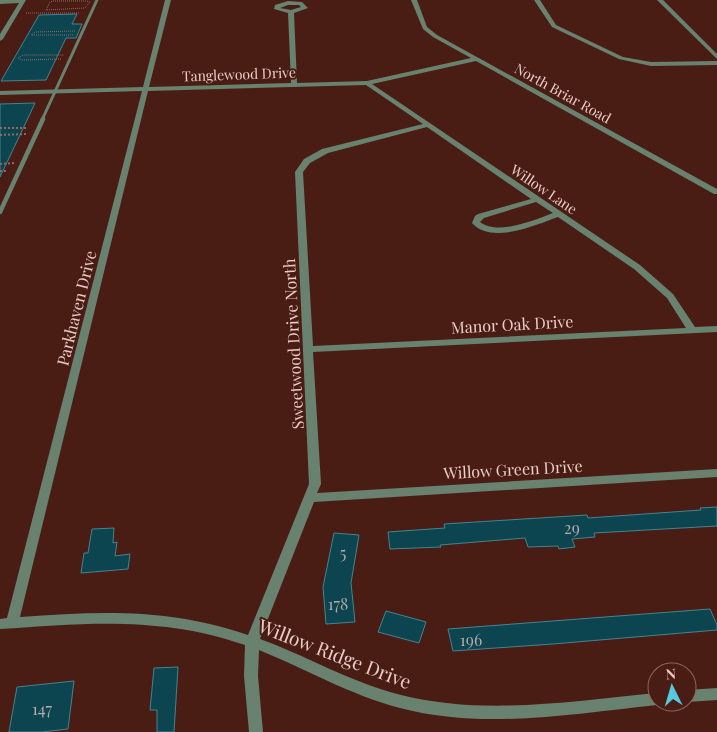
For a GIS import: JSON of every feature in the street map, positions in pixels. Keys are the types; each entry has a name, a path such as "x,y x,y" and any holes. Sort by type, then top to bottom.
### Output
{"street":[{"name":"Parkhaven Drive","path":"6,623 168,0"},
{"name":"North Briar Road","path":"414,0 425,28 476,59 717,192"},
{"path":"537,0 554,26 621,58 640,63 663,65 717,63"},
{"path":"660,0 717,57"},
{"path":"0,2 23,1"},
{"path":"0,39 23,1"},
{"path":"291,12 294,85"},
{"name":"Tanglewood Drive","path":"0,93 367,83 476,59"},
{"name":"Willow Lane","path":"367,83 637,267 656,283 681,310 693,330"},
{"name":"Sweetwood Drive North","path":"252,643 315,484 299,172 307,161 325,151 427,125"},
{"path":"538,199 481,216 476,220 476,223 486,230 497,232 559,214"},
{"name":"Manor Oak Drive","path":"308,349 717,329"},
{"name":"Willow Green Drive","path":"310,498 717,473"},
{"name":"Willow Ridge Drive","path":"6,623 132,617 184,622 212,629 292,657 354,686 383,697 415,705 459,712 492,714 647,700"},
{"path":"252,643 251,676 256,732"},
{"path":"697,695 717,694"}],"lane":[{"path":"0,212 97,0"}],"path":[{"path":"53,1 86,1 90,2 85,8 46,10 50,2 53,1"},
{"path":"28,6 24,12 79,13"},
{"path":"36,32 83,33 31,35 36,32"},
{"path":"23,56 72,57 22,60 18,58 23,56"},
{"path":"0,128 40,127"},
{"path":"0,135 37,134"}],"building":[{"path":"77,14 72,24 82,24 76,38 66,38 46,80 1,81 39,15"},
{"path":"35,103 28,118 0,177 0,104"},
{"path":"717,507 717,526 594,533 595,537 572,539 575,547 559,549 558,546 528,547 525,538 440,545 441,547 390,549 388,532 445,528 444,524 587,515 588,518 701,510 700,508"},
{"path":"114,528 113,543 117,542 115,556 130,554 128,569 81,573 84,553 88,553 92,529"},
{"path":"334,533 359,535 351,583 355,622 326,624 323,587"},
{"path":"710,609 717,625 717,630 553,644 453,651 448,629"},
{"path":"386,611 426,622 419,643 378,632"},
{"path":"178,667 174,732 157,732 157,710 150,710 154,668"},
{"path":"74,681 68,729 42,732 9,732 17,687"}]}
